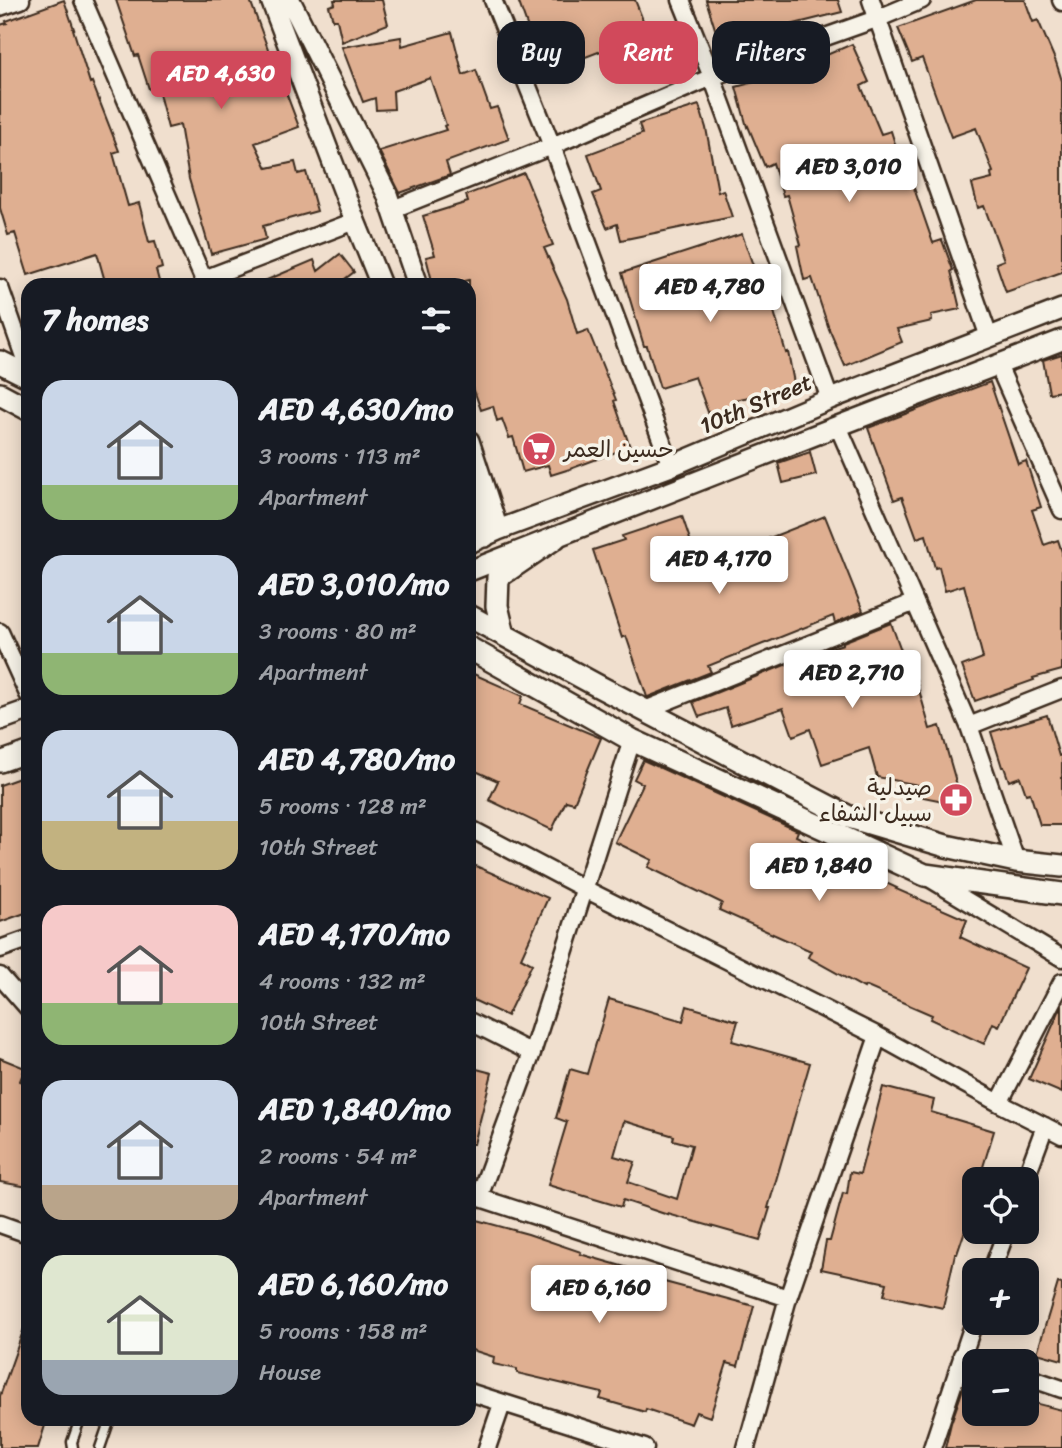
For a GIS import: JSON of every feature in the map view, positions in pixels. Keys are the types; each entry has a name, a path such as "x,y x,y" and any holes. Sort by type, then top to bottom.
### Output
{"main road":[{"path":"0,362 21,372"},
{"path":"0,394 21,405"},
{"path":"504,635 497,606 498,577 555,538"},
{"path":"476,620 849,817 946,846 1016,861 1062,866"},
{"path":"476,652 632,740 925,875 1062,894"}],"street":[{"path":"0,7 21,0"},
{"path":"83,0 203,278"},
{"path":"271,0 378,278"},
{"path":"290,0 387,194 416,278"},
{"path":"493,0 552,146 671,466"},
{"path":"393,209 552,146 712,77 681,0"},
{"path":"871,0 989,337"},
{"path":"830,35 922,0"},
{"path":"715,84 831,399"},
{"path":"215,278 355,221"},
{"path":"0,288 21,348"},
{"name":"10th Street","path":"484,537 671,466 831,399 1062,309"},
{"path":"476,568 1062,340"},
{"path":"998,365 1062,510"},
{"path":"838,426 969,726 1016,861"},
{"path":"476,486 484,537"},
{"path":"476,517 484,537"},
{"path":"645,710 915,602"},
{"path":"0,632 21,678"},
{"path":"969,726 1062,689"},
{"path":"0,720 21,712"},
{"path":"476,1191 532,1053 632,740"},
{"path":"0,762 21,754"},
{"path":"476,832 877,1036 1062,1135"},
{"path":"925,875 1062,958"},
{"path":"0,949 21,942"},
{"path":"0,976 21,1000"},
{"path":"999,1103 1062,982"},
{"path":"476,1025 532,1053"},
{"path":"746,1448 788,1298 877,1036"},
{"path":"1030,1167 1045,1126"},
{"path":"476,1197 788,1298"},
{"path":"0,1224 21,1232"},
{"path":"932,1448 962,1355"},
{"path":"1039,1381 1062,1389"},
{"path":"476,1395 645,1448"},
{"path":"487,1448 502,1404"}],"lane":[{"path":"73,1448 72,1442 78,1426"},
{"path":"100,1448 108,1426"}],"building":[{"path":"64,0 90,83 92,82 119,151 113,153 128,206 139,203 149,242 155,241 162,268 156,270 158,278 104,278 97,253 28,275 15,233 8,235 0,208 0,25 7,23 6,21"},
{"path":"116,0 250,0 271,57 276,55 286,81 282,82 299,127 255,143 267,168 295,162 298,174 306,172 317,211 263,226 266,239 211,254 189,179 180,125 168,128 157,86 149,89"},
{"path":"334,0 382,0 388,24 342,42 337,20 333,20 329,6 335,4"},
{"path":"518,0 635,0 643,21 599,21 599,52 585,57 585,21 525,21"},
{"path":"706,0 838,0 842,12 806,21 713,21"},
{"path":"976,0 1025,0 1033,22 1038,20 1062,81 1062,272 1006,292 996,263 1004,260 984,206 978,208 972,184 992,179 993,172 976,128 951,137 922,58 912,62 898,28"},
{"path":"452,32 463,75 476,70 490,109 497,107 509,139 446,162 450,175 400,193 379,151 446,130 430,78 393,91 394,109 376,110 375,98 363,102 342,47 401,37 402,46"},
{"path":"852,44 869,82 861,86 881,134 891,131 902,166 906,165 933,243 942,240 953,270 951,271 960,309 931,315 932,321 897,329 902,342 845,366 812,278 804,280 797,246 801,245 787,195 783,196 773,163 765,167 747,127 736,87 747,84 830,84 830,53"},
{"path":"699,105 718,192 723,190 732,217 621,240 617,224 607,228 593,194 601,191 588,154 642,134 639,124"},
{"path":"524,173 553,245 544,248 567,299 577,334 588,330 616,400 614,401 630,447 551,475 548,465 523,472 513,437 509,438 502,419 497,421 493,406 481,410 476,396 476,278 431,278 426,257 435,255 423,216 468,202 466,195"},
{"path":"742,234 769,309 773,308 786,353 788,352 795,388 734,400 736,405 709,415 695,377 660,388 622,273"},
{"path":"340,254 354,272 346,278 272,278 314,260 318,271"},
{"path":"1062,354 1062,391 1049,393 1043,360"},
{"path":"990,382 1018,464 1026,461 1041,507 1032,510 1044,545 1058,540 1062,552 1062,670 1033,678 1034,680 975,701 962,666 983,658 964,585 945,591 926,535 917,538 902,497 894,500 868,428"},
{"path":"810,452 816,475 783,483 778,463"},
{"path":"682,516 699,566 825,516 863,611 835,623 833,616 708,666 711,672 647,697 626,636 622,638 593,550 624,540 622,536"},
{"path":"891,623 912,680 916,679 930,729 940,726 961,799 948,802 923,797 919,785 877,777 869,748 822,764 810,729 793,736 783,708 731,725 726,708 699,717 693,702"},
{"path":"476,675 523,696 520,704 601,738 574,803 566,801 552,830 489,800 498,781 476,771"},
{"path":"1047,715 1059,756 1062,755 1062,825 1040,825 1030,793 1026,794 1020,777 1009,781 991,732"},
{"path":"643,760 798,831 796,836 837,855 835,859 872,873 871,876 896,889 967,920 960,937 1026,968 999,1026 993,1023 984,1044 930,1019 932,1015 865,986 864,988 808,957 811,951 719,910 722,903 648,867 652,860 615,842 643,784 634,779"},
{"path":"21,778 21,914 0,922 0,785"},
{"path":"476,866 548,898 521,958 532,964 507,1016 476,1001"},
{"path":"609,999 683,1021 687,1006 738,1021 732,1041 810,1063 760,1240 623,1200 621,1207 548,1185 567,1122 556,1118 570,1069 587,1074","holes":["624,1121 674,1136 673,1140 692,1145 677,1199 628,1182 635,1162 614,1156"]},
{"path":"1062,1005 1062,1093 1029,1079"},
{"path":"0,1058 21,1066 21,1186 0,1182"},
{"path":"476,1069 492,1073 476,1136"},
{"path":"883,1087 934,1100 931,1112 994,1131 983,1167 962,1167 962,1239 955,1254 943,1308 884,1295 887,1283 821,1269 826,1241 830,1241 843,1193 847,1194 850,1172 860,1174"},
{"path":"476,1220 528,1234 581,1252 580,1254 632,1269 631,1273 754,1306 738,1366 727,1363 710,1417 696,1412 691,1424 646,1409 645,1412 600,1399 602,1393 517,1373 517,1369 493,1364 494,1357 476,1351"},
{"path":"1058,1283 1062,1284 1062,1360 1039,1354"},
{"path":"21,1337 21,1426 45,1426 38,1448 0,1448 0,1396"},
{"path":"962,1392 962,1426 1039,1426 1039,1404 1062,1410 1062,1448 945,1448"}],"place":[{"name":"حسين العمر","path":"539,449"},
{"name":"صيدلية سبيل الشفاء","path":"956,800"}]}
